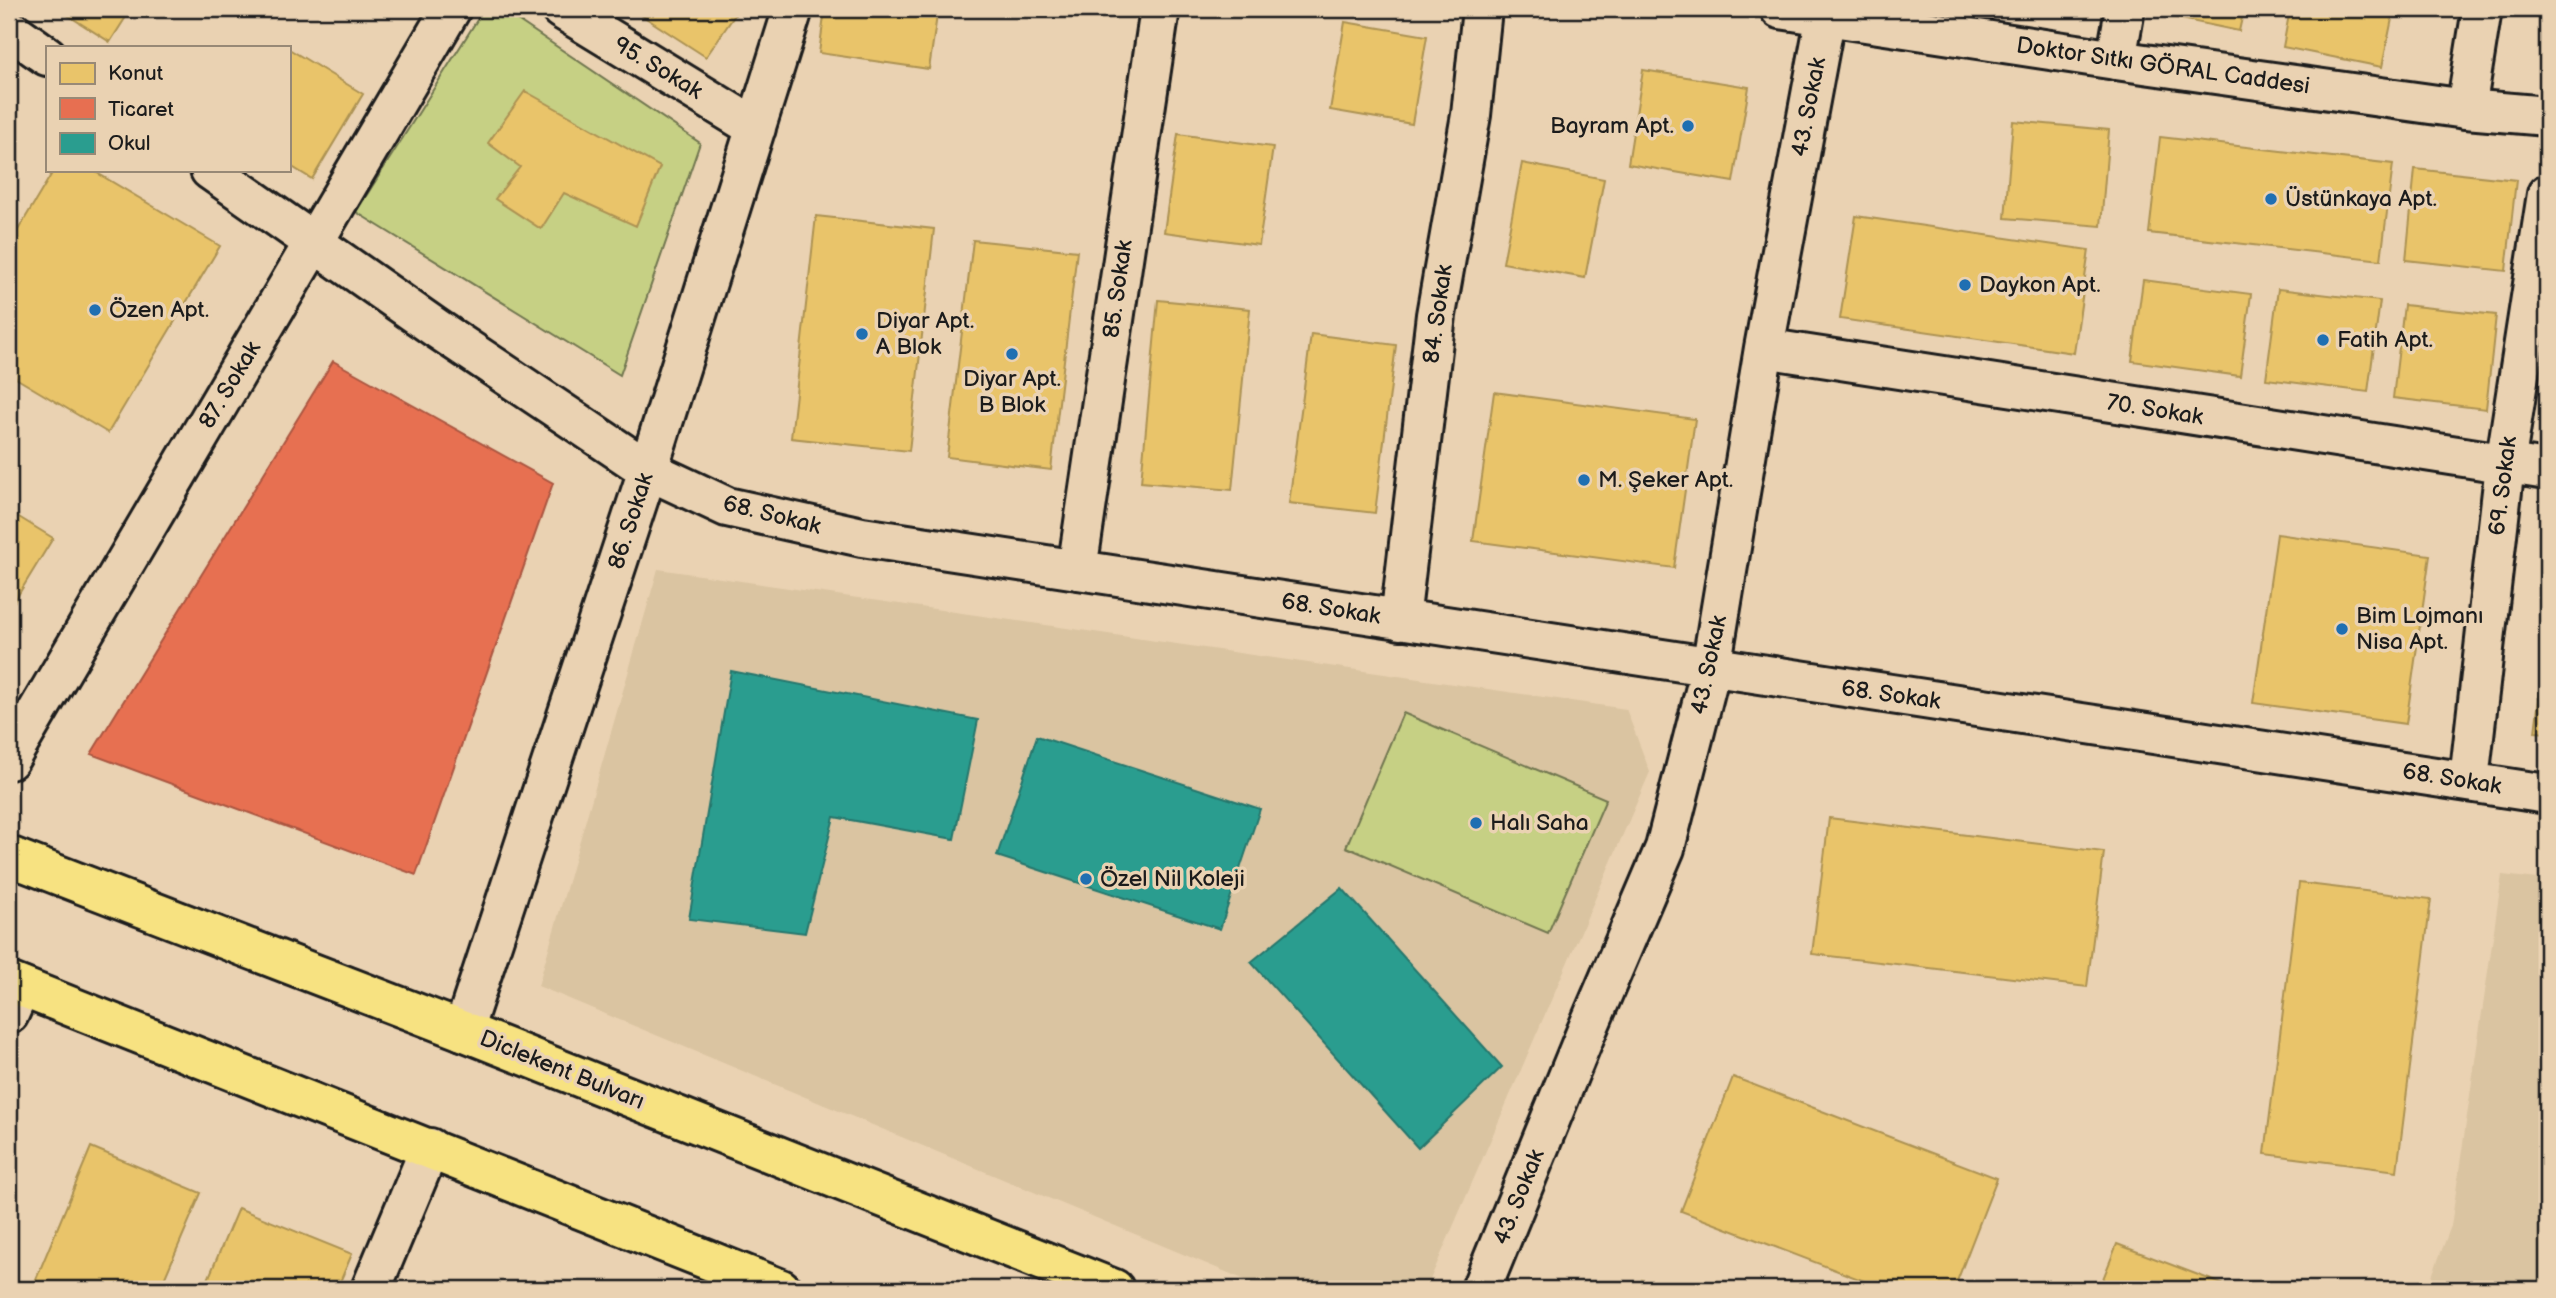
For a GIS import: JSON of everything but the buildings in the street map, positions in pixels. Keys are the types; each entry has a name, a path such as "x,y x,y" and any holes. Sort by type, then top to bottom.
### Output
{"main road":[{"name":"Diclekent Bulvarı","path":"9,856 463,1031 1114,1289"},
{"path":"13,995 430,1148 781,1289"}],"street":[{"name":"87. Sokak","path":"9,760 451,9"},
{"name":"95. Sokak","path":"561,9 755,128"},
{"name":"86. Sokak","path":"463,1031 648,470 793,9"},
{"name":"85. Sokak","path":"1077,570 1160,9"},
{"name":"84. Sokak","path":"1400,620 1436,315 1471,116 1482,9"},
{"name":"Doktor Sıtkı GÖRAL Caddesi","path":"1780,9 1826,12 2116,60 2466,108 2547,116"},
{"path":"2116,60 2125,9"},
{"path":"2466,108 2482,9"},
{"name":"43. Sokak","path":"1481,1289 1665,848 1711,668 1764,348 1826,12"},
{"path":"9,29 46,55"},
{"name":"68. Sokak","path":"213,172 436,328 648,470 727,507 862,537 2547,794"},
{"name":"69. Sokak","path":"2469,780 2505,466 2547,194"},
{"name":"70. Sokak","path":"1764,348 2505,466 2547,470"},
{"path":"371,1289 430,1148"}],"shaded area":[{"name":"Özel Nil Koleji","path":"658,569 1626,709 1650,772 1426,1289 1267,1289 538,986"},
{"path":"2502,875 2547,880 2547,1289 2427,1289 2451,1226"}],"green space":[{"path":"484,9 501,9 700,143 620,375 356,212"},
{"name":"Halı Saha","path":"1403,713 1606,799 1548,933 1346,847"}],"place":[{"name":"Bayram Apt.","path":"1688,126"},
{"name":"Üstünkaya Apt.","path":"2271,199"},
{"name":"Daykon Apt.","path":"1965,285"},
{"name":"Özen Apt.","path":"95,310"},
{"name":"Diyar Apt. A Blok","path":"862,334"},
{"name":"Fatih Apt.","path":"2323,340"},
{"name":"Diyar Apt. B Blok","path":"1012,354"},
{"name":"M. Şeker Apt.","path":"1584,480"},
{"name":"Bim Lojmanı Nisa Apt.","path":"2342,629"},
{"name":"Halı Saha","path":"1476,823"},
{"name":"Özel Nil Koleji","path":"1086,879"}]}
